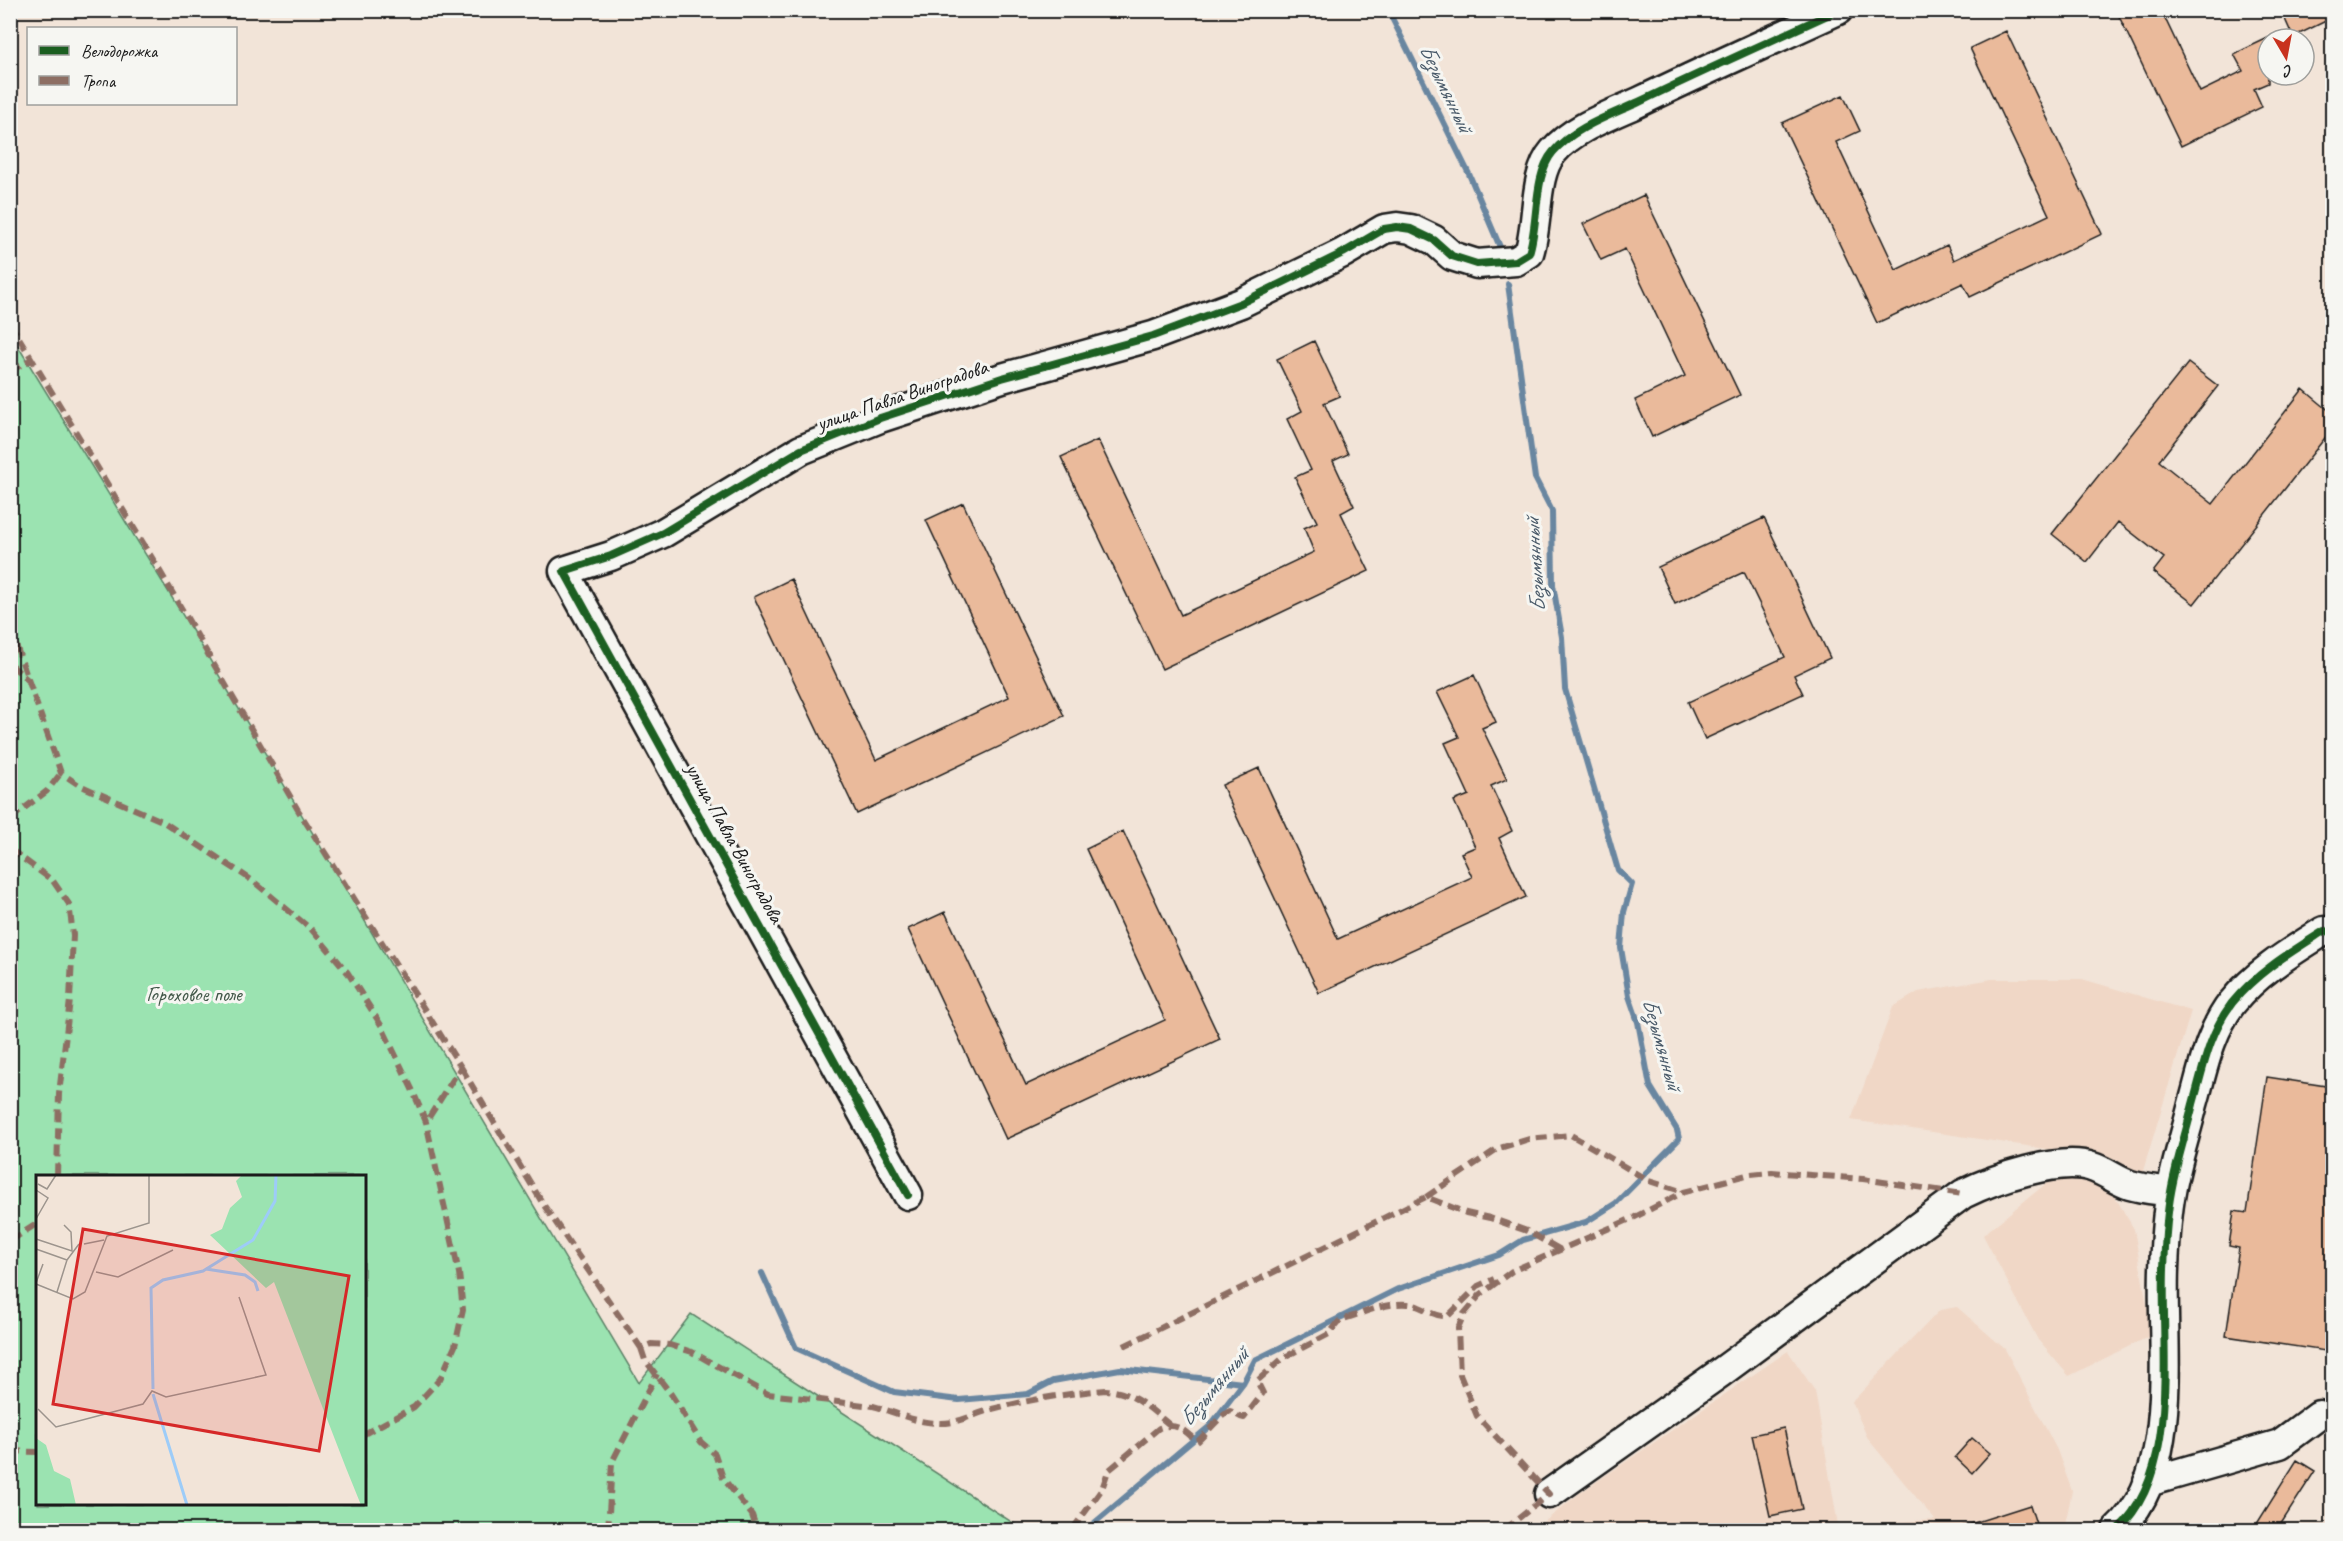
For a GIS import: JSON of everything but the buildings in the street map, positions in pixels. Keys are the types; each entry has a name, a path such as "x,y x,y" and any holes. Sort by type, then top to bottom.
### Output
{"street":[{"name":"улица Павла Виноградова","path":"908,1195 564,570 610,556 663,533 801,450 880,418 1002,378 1164,332 1241,303 1343,253 1384,229 1397,227 1411,229 1434,240 1452,256 1477,264 1516,261 1529,253 1536,234 1542,170 1552,152 1571,137 1684,80 1838,10"},
{"path":"2117,1530 2132,1516 2148,1482 2159,1448 2164,1352 2164,1276 2171,1192 2207,1053 2216,1028 2232,1004 2257,976 2328,932"},
{"path":"1550,1494 1720,1373 1963,1194 1978,1186 2019,1172 2059,1166 2091,1166 2129,1185 2171,1192"},
{"path":"2148,1482 2280,1444 2319,1415"}],"shaded area":[{"path":"1992,979 2082,979 2191,1011 2142,1174 2075,1153 1851,1120 1893,1007 1918,992"},
{"path":"2054,1177 2108,1185 2134,1229 2152,1335 2069,1376 2038,1340 1983,1235"},
{"path":"1957,1307 2005,1349 2057,1450 2072,1491 2064,1530 1534,1530 1580,1493 1788,1351 1815,1391 1838,1525 1935,1520 1868,1439 1852,1402 1940,1310"}],"green space":[{"name":"Гороховое поле","path":"10,333 201,645 639,1383 691,1314 1024,1530 11,1530"}],"waterway":[{"name":"Безымянный","path":"1388,10 1469,174 1500,247"},
{"name":"Безымянный","path":"1086,1530 1210,1426 1243,1383 1255,1360 1398,1289 1499,1255 1523,1240 1586,1222 1616,1203 1679,1139 1677,1130 1650,1086 1638,1022 1629,996 1621,948 1624,912 1632,884 1618,870 1565,689 1562,637 1553,585 1552,511 1535,478 1508,284"},
{"path":"762,1273 796,1348 894,1392 959,1400 1028,1394 1053,1381 1120,1369 1243,1383"}],"marked path":[{"path":"10,323 157,566 298,810 461,1067 426,1122"},
{"path":"10,371 32,359"},
{"path":"10,628 61,773 79,785 162,821 253,881 312,930 348,973 381,1025 412,1089 426,1122 459,1273 463,1310 455,1346 440,1379 414,1407 366,1433"},
{"path":"10,664 29,681"},
{"path":"10,819 47,791 61,773"},
{"path":"10,849 53,881 69,904 73,935 70,1000 59,1094 57,1175"},
{"path":"461,1067 543,1204 641,1348 651,1344 670,1345 692,1352 768,1394 873,1406 930,1423 953,1422 992,1409 1020,1403 1106,1390 1116,1391 1133,1398 1171,1426"},
{"path":"1426,1197 1497,1149 1529,1139 1571,1135 1649,1181 1684,1192"},
{"path":"1504,1530 1549,1494 1477,1416 1460,1375 1458,1328 1464,1314 1480,1295 1512,1271 1635,1217 1684,1192 1750,1174 1772,1172 1863,1179 1963,1194"},
{"path":"1124,1346 1426,1197 1466,1213 1490,1218 1527,1231 1559,1249"},
{"path":"10,1241 36,1224"},
{"path":"1072,1530 1102,1489 1108,1471 1159,1428 1176,1427 1197,1442 1227,1412 1230,1411 1244,1418 1263,1393 1257,1381 1283,1358 1329,1334 1340,1320 1399,1304 1413,1305 1438,1315 1448,1316 1478,1286 1494,1279"},
{"path":"641,1348 645,1360 671,1394 701,1442 715,1454 723,1478 752,1515 757,1530"},
{"path":"608,1530 612,1462 657,1374"},
{"path":"10,1451 36,1452"}],"cycle path":[{"path":"908,1195 564,571 611,556 663,533 801,450 880,418 1002,378 1153,336 1241,303 1343,253 1384,229 1397,227 1411,229 1434,240 1452,256 1477,264 1516,261 1529,253 1542,173 1553,152 1561,143 1605,117 1838,10"},
{"path":"2117,1530 2137,1506 2151,1476 2159,1443 2165,1371 2164,1269 2168,1211 2178,1159 2212,1039 2232,1003 2252,982 2275,963 2324,931 2332,932"}]}
